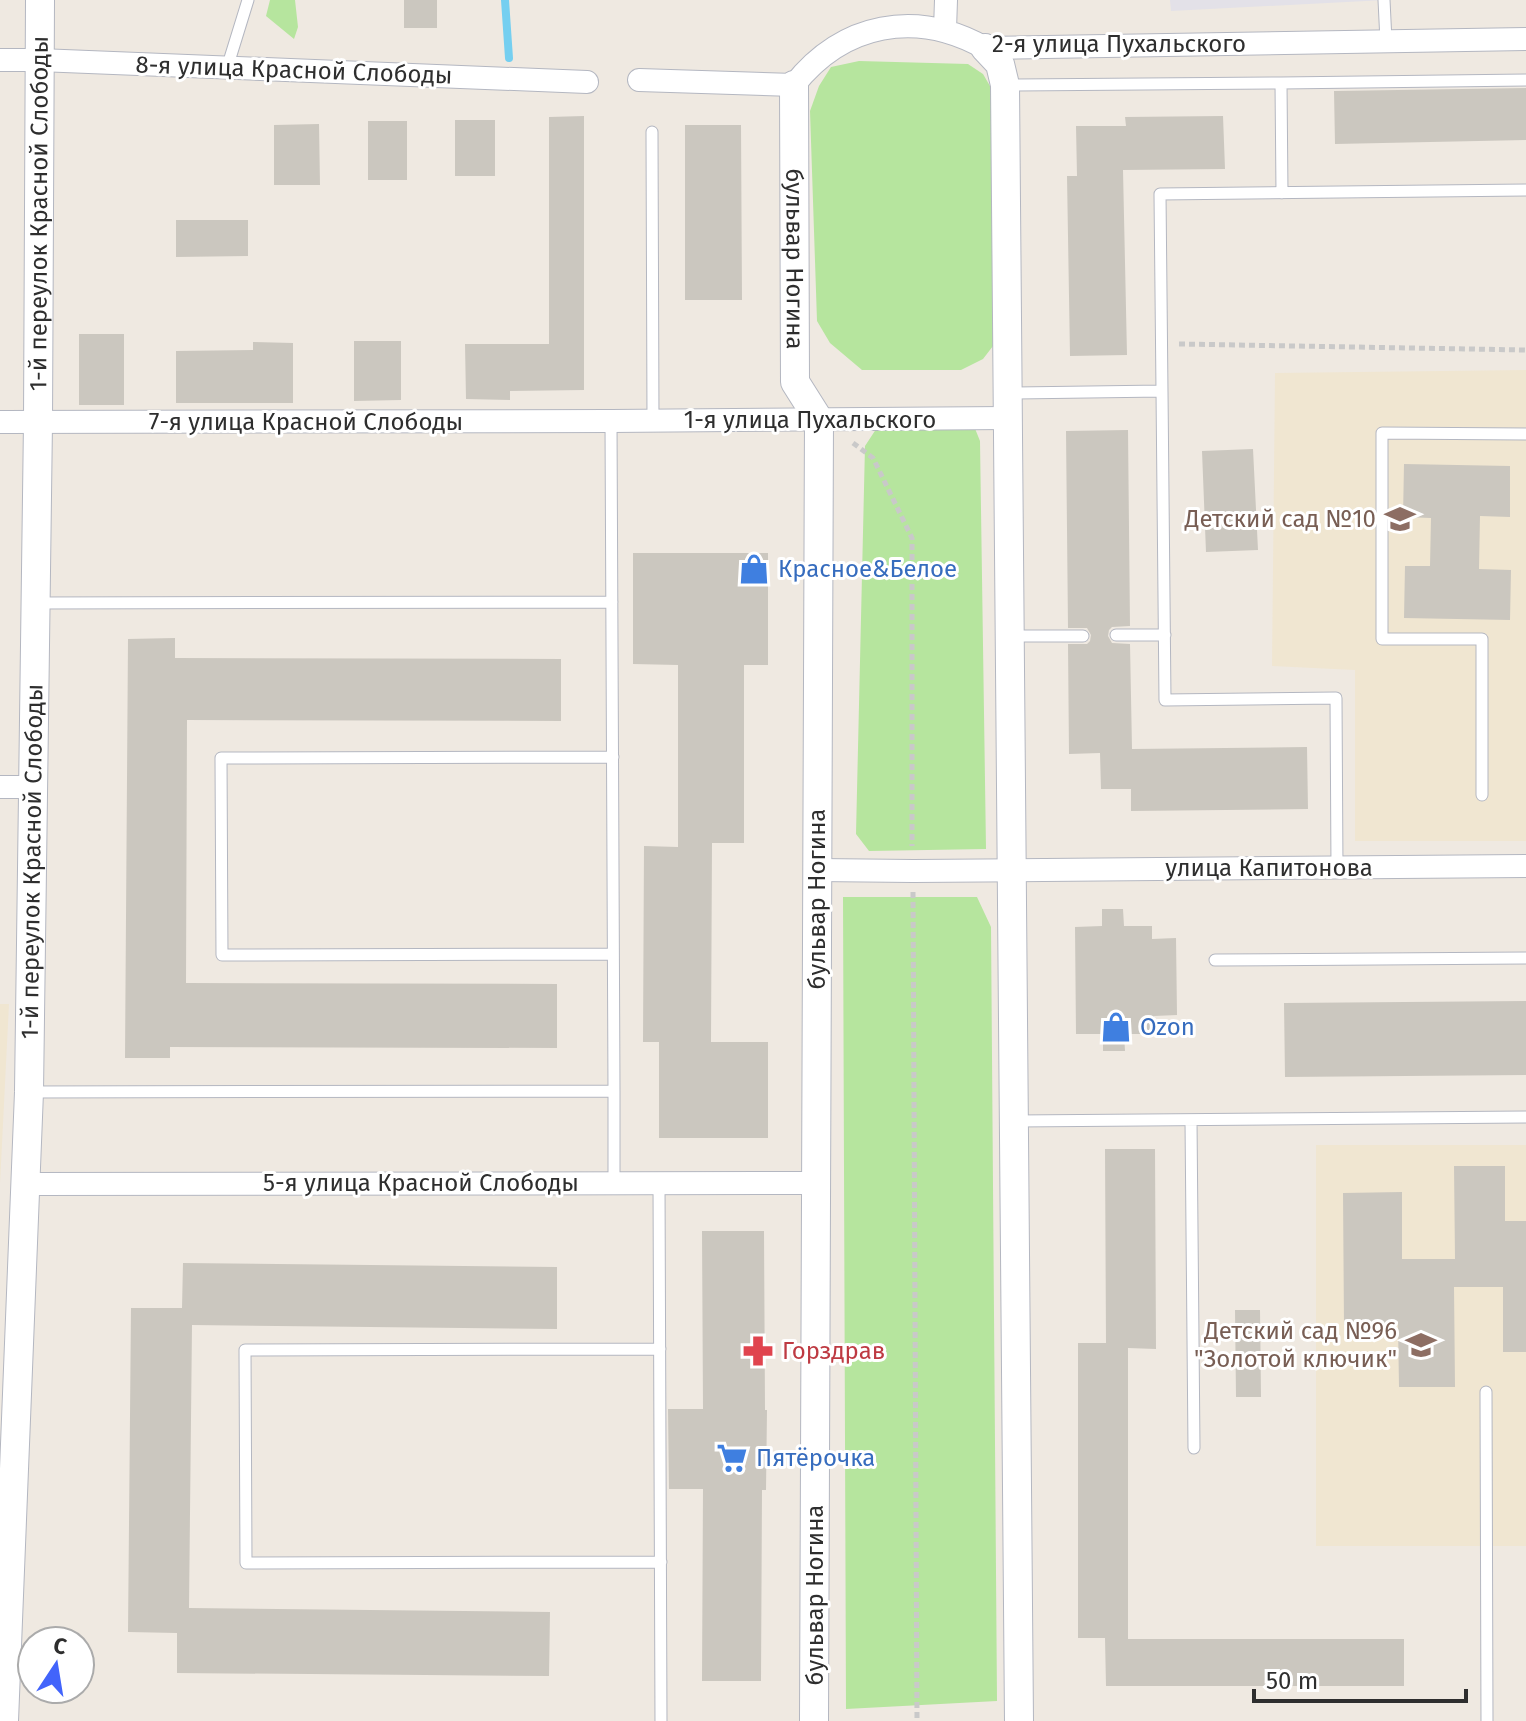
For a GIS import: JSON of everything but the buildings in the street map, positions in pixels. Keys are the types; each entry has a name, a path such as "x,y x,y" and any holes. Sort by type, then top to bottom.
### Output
{"street":[{"name":"1-й переулок Красной Слободы","path":"4,1721 29,1092 40,0"},
{"path":"945,30 946,0"},
{"name":"2-я улица Пухальского","path":"794,85 828,51 861,34 897,26 945,30 985,48 1526,39"},
{"path":"985,48 1000,64 1005,85 1019,1721"},
{"name":"8-я улица Красной Слободы","path":"0,60 587,82"},
{"path":"639,80 794,85"},
{"name":"бульвар Ногина","path":"794,85 795,382 819,420 814,1721"},
{"name":"1-я улица Пухальского","path":"611,421 819,420 1008,406"},
{"name":"7-я улица Красной Слободы","path":"0,422 611,421"},
{"path":"0,787 34,787"},
{"name":"улица Капитонова","path":"817,870 1526,866"},
{"name":"5-я улица Красной Слободы","path":"26,1184 816,1183"}],"lane":[{"path":"227,68 248,0"},
{"path":"1384,0 1386,41"},
{"path":"1005,85 1526,80"},
{"path":"1281,83 1282,193"},
{"path":"652,132 653,421"},
{"path":"1337,868 1336,698 1165,700 1160,194 1526,190"},
{"path":"1008,406 1162,391"},
{"path":"611,421 614,1183"},
{"path":"1482,795 1482,639 1382,639 1382,433 1526,434"},
{"path":"36,603 612,602"},
{"path":"1116,635 1165,635"},
{"path":"1010,636 1083,636"},
{"path":"613,757 221,758 222,955 613,954"},
{"path":"1215,960 1526,958"},
{"path":"29,1092 614,1091"},
{"path":"1014,1121 1526,1117"},
{"path":"1191,1120 1194,1448"},
{"path":"659,1182 661,1721"},
{"path":"660,1349 245,1350 246,1563 661,1562"},
{"path":"1486,1392 1487,1721"}],"path":[{"path":"1162,344 1526,350"},
{"path":"819,420 873,458 912,538 917,1721"}],"shaded area":[{"path":"1170,0 1385,0 1171,11"},
{"name":"Детский сад №10","path":"1526,370 1526,841 1355,841 1355,670 1272,666 1275,373"},
{"path":"0,1004 9,1004 0,1184"},
{"name":"Детский сад №96 \"Золотой ключик\"","path":"1316,1145 1526,1145 1526,1546 1316,1546"}],"green space":[{"path":"270,0 295,0 298,27 294,39 266,16"},
{"path":"859,61 968,64 983,74 997,98 998,329 993,346 983,359 961,370 862,370 830,343 817,321 810,111 819,86 831,67"},
{"path":"884,417 972,421 980,441 986,849 869,851 856,834 865,446"},
{"path":"843,897 977,897 991,927 997,1701 846,1709"}],"waterway":[{"path":"505,0 509,58"}],"place":[{"name":"Детский сад №10","path":"1400,519"},
{"name":"Красное&Белое","path":"754,569"},
{"name":"Ozon","path":"1116,1027"},
{"name":"Детский сад №96 \"Золотой ключик\"","path":"1421,1345"},
{"name":"Горздрав","path":"758,1351"},
{"name":"Пятёрочка","path":"732,1458"}]}
